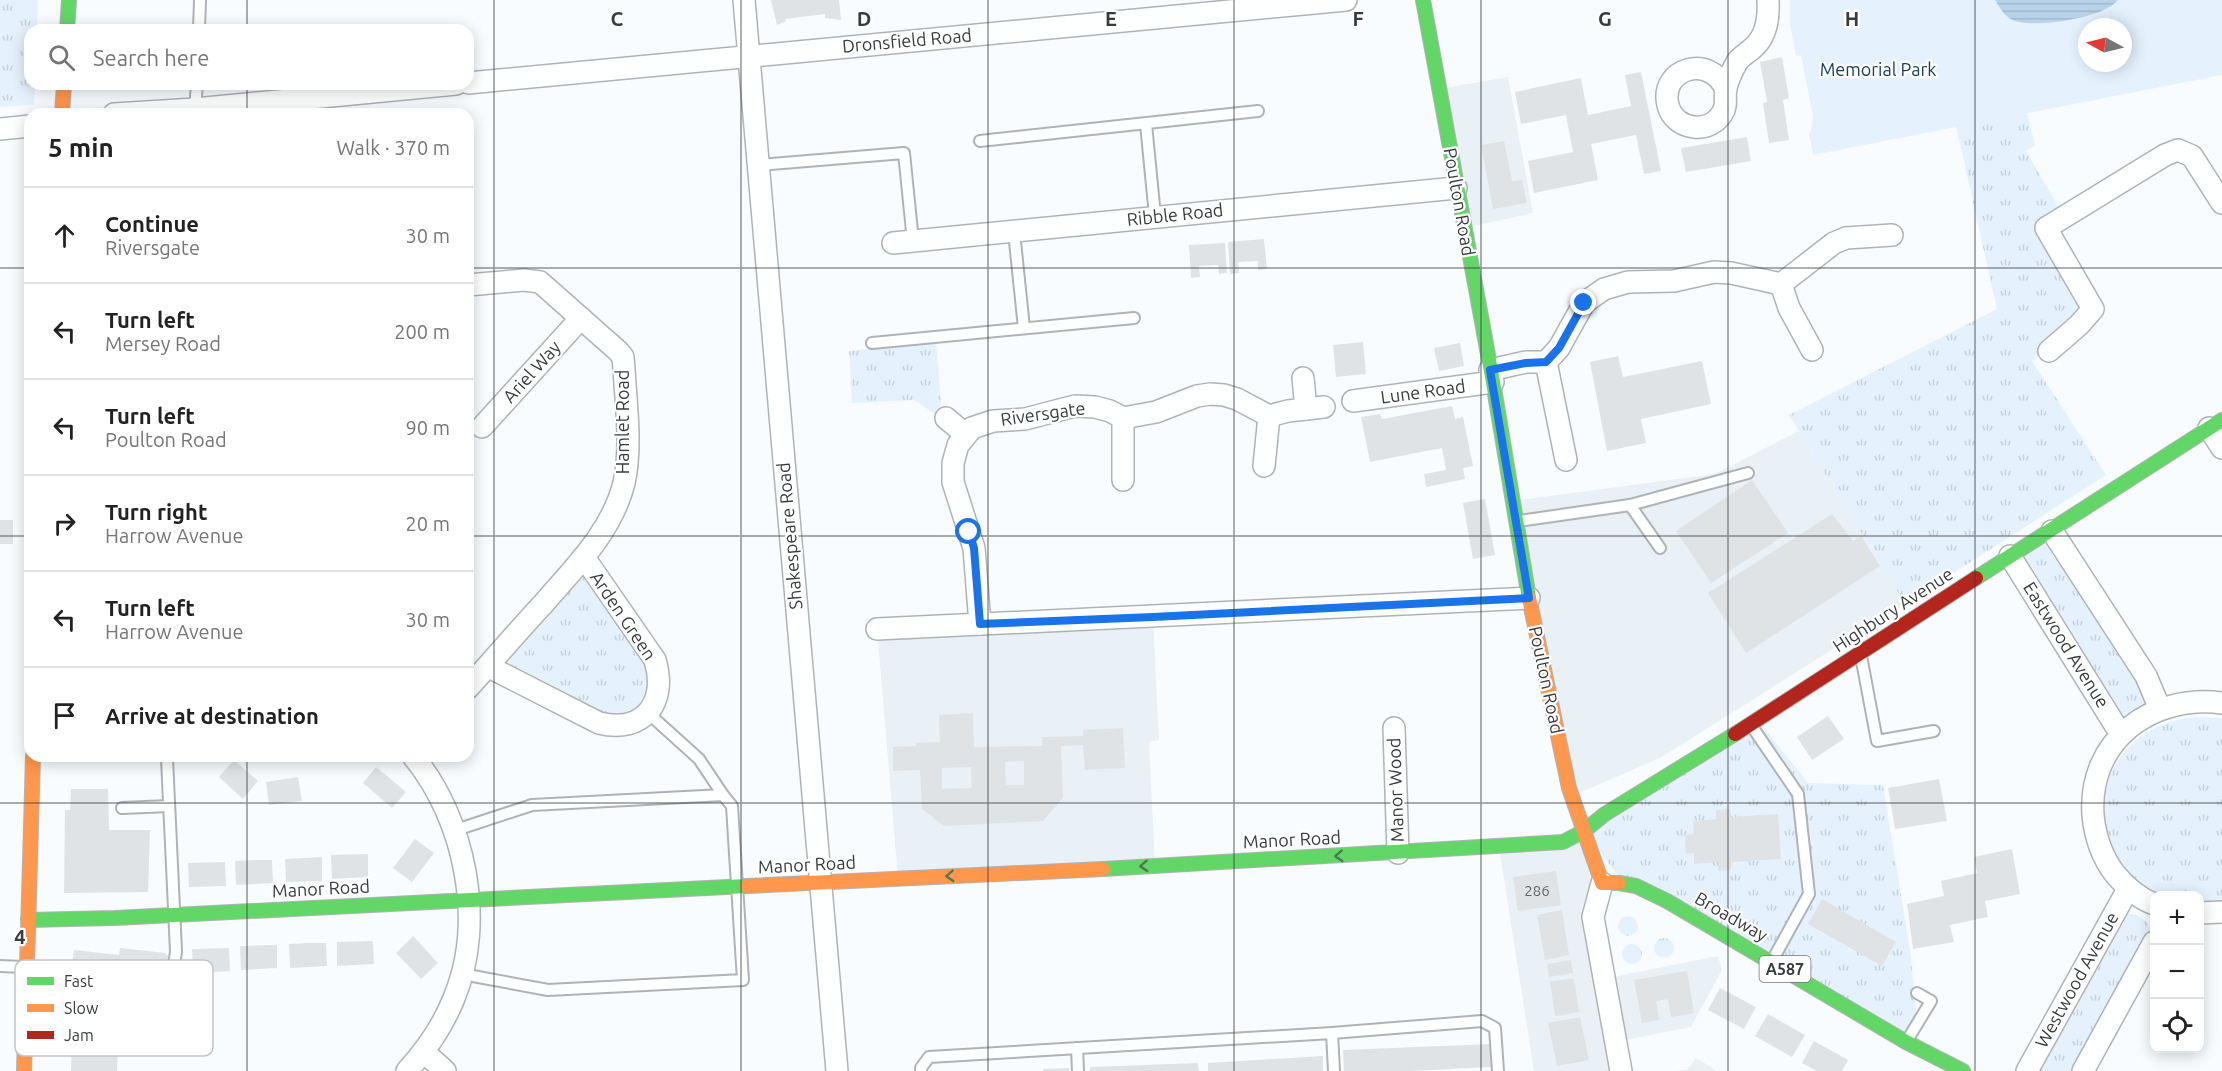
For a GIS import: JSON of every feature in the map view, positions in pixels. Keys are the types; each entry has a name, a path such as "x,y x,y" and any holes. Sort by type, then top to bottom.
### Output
{"street":[{"path":"67,24 69,0"},
{"name":"Shakespeare Road","path":"744,0 837,1071"},
{"name":"Dronsfield Road","path":"474,82 1346,0"},
{"name":"Poulton Road","path":"1423,0 1529,598 1569,788 1602,883"},
{"path":"1726,90 1738,61 1763,36 1767,24 1768,0"},
{"path":"62,108 64,90"},
{"path":"205,108 393,90"},
{"path":"0,129 24,127"},
{"path":"2049,351 2079,325 2093,309 2046,228 2165,155 2178,150 2192,156 2222,203"},
{"name":"Ribble Road","path":"903,242 1456,188"},
{"path":"1781,284 1834,243 1846,238 1892,235"},
{"path":"1566,460 1546,362 1559,348 1584,303 1604,289 1628,282 1674,281 1714,272 1731,273 1781,284"},
{"name":"Hamlet Road","path":"474,284 524,280 540,282 618,351 622,357 627,458 624,482 609,523 582,559 474,681"},
{"path":"1781,284 1789,308 1812,350"},
{"name":"Ariel Way","path":"482,427 581,318"},
{"name":"Lune Road","path":"1353,401 1491,376 1526,363 1546,362"},
{"path":"1123,480 1123,418 1156,412 1197,396 1210,394 1237,399 1269,416 1315,408 1303,378"},
{"name":"Riversgate","path":"965,434 972,428 993,421 1025,419 1075,406 1095,407 1123,418"},
{"path":"1264,465 1269,416"},
{"path":"946,418 965,434 958,445 953,463 953,482 974,548 980,624"},
{"path":"2216,424 2222,448"},
{"name":"Highbury Avenue","path":"1584,831 1605,814 1750,724 2216,424"},
{"path":"2052,531 2146,676 2160,708"},
{"name":"Eastwood Avenue","path":"2010,556 2115,725 2123,733"},
{"name":"Arden Green","path":"582,559 588,563 655,660 659,673 657,695 648,713"},
{"path":"877,629 1529,598"},
{"path":"489,664 497,671 598,723 628,725 648,713"},
{"path":"2150,902 2128,889 2107,863 2099,843 2095,832 2092,799 2101,767 2110,749 2140,718 2160,708 2183,702 2222,703"},
{"name":"Manor Wood","path":"1394,728 1398,853"},
{"path":"27,960 33,762"},
{"path":"407,1071 424,1052 446,1016 462,974 467,938 464,864 456,831 437,788 418,762"},
{"name":"Manor Road","path":"28,920 1398,853 1563,842 1584,831"},
{"path":"1602,883 1593,918 1621,1071"},
{"name":"Broadway","path":"1602,883 1633,884 1772,961 1906,1042 1963,1071"},
{"name":"Westwood Avenue","path":"2026,1071 2128,889"},
{"path":"2204,913 2222,912"},
{"path":"2083,1071 2152,945"},
{"path":"424,1052 445,1071"},
{"path":"24,1056 24,1071"}],"lane":[{"path":"199,24 200,0"},
{"path":"195,108 197,90"},
{"path":"980,141 1258,111"},
{"path":"1146,124 1155,216"},
{"path":"758,165 904,153 903,242"},
{"path":"1014,232 1024,328"},
{"path":"872,343 1134,318"},
{"path":"1516,522 1630,505 1748,473"},
{"path":"1630,505 1660,548"},
{"path":"1860,653 1877,741 1934,731"},
{"path":"462,974 548,990 743,980 732,806 699,759 648,713"},
{"path":"1750,724 1798,794 1809,894 1772,961"},
{"path":"167,762 175,914 175,960"},
{"path":"456,831 532,805 723,795"},
{"path":"122,808 170,806"},
{"path":"0,966 15,967"},
{"path":"1906,1042 1931,1000 1917,993"},
{"path":"921,1071 929,1057 1332,1033 1482,1021 1495,1028 1498,1071"},
{"path":"1332,1033 1334,1071"},
{"path":"1077,1048 1078,1071"}],"shaded area":[{"path":"1508,77 1533,213 1464,228 1439,89"},
{"path":"1799,431 1905,604 1660,758 1572,796 1513,501 1715,474"},
{"path":"1153,617 1159,740 1149,741 1155,866 898,878 877,629"},
{"path":"1584,831 1603,979 1718,956 1722,970 1691,1027 1615,1042 1621,1071 1534,1071 1499,847"},
{"path":"1696,1058 1717,1071 1671,1071 1687,1070"}],"green space":[{"path":"0,0 38,0 37,24 24,24 24,90 35,90 34,105 0,107"},
{"name":"Memorial Park","path":"1790,0 2222,0 2222,75 1813,155 1809,133 1813,117 1801,55 1796,56 1790,24"},
{"path":"2027,113 2035,145 2026,151 2064,216 2046,228 2093,309 2032,361 2106,475 1905,604 1789,415 1997,309 1956,126"},
{"path":"936,341 941,404 935,414 914,400 852,403 849,351"},
{"path":"2052,531 2160,709 2123,733 2010,556"},
{"path":"582,559 659,684 628,725 497,671"},
{"path":"2196,717 2222,718 2222,901 2204,903 2204,891 2151,891 2146,888 2135,879 2118,857 2108,833 2104,808 2107,785 2116,764 2129,746 2148,732 2170,722"},
{"path":"1757,719 1808,783 1883,785 1910,950 1920,1049 1623,882 1584,831"},
{"path":"2128,913 2145,920 2149,927 2150,939 2076,1071 2033,1071 2119,917"},
{"path":"1624,916 1632,916 1638,922 1638,930 1632,936 1624,936 1618,930 1618,922"},
{"path":"1660,938 1668,938 1674,944 1674,952 1668,958 1660,958 1654,952 1654,944"},
{"path":"1628,944 1636,944 1642,950 1642,958 1636,964 1628,964 1622,958 1622,950"}],"water":[{"path":"1995,0 2118,0 2100,12 2056,22 2018,22 2010,19"}],"building":[{"path":"771,0 839,0 841,20 825,18 825,14 785,19 786,21 777,25"},
{"path":"1782,57 1789,98 1783,100 1789,140 1769,143 1763,103 1767,102 1760,62"},
{"path":"1641,72 1661,171 1644,174 1636,135 1591,144 1598,180 1534,193 1528,161 1573,152 1566,115 1521,124 1515,92 1581,78 1588,115 1631,106 1625,75"},
{"path":"1747,137 1751,161 1686,172 1681,148"},
{"path":"1504,141 1512,181 1522,180 1527,203 1493,209 1481,145"},
{"path":"1264,239 1267,269 1258,270 1258,261 1238,262 1239,273 1230,274 1228,242"},
{"path":"1225,243 1227,273 1219,274 1218,265 1199,266 1200,277 1191,278 1189,245"},
{"path":"1363,342 1366,374 1336,377 1333,345"},
{"path":"1460,343 1464,366 1439,371 1434,348"},
{"path":"1618,356 1623,377 1702,361 1711,404 1641,419 1646,443 1607,451 1590,362"},
{"path":"1452,406 1455,419 1463,417 1473,466 1463,468 1465,479 1426,487 1424,474 1446,470 1442,448 1370,462 1361,417 1380,414 1382,419"},
{"path":"1752,480 1788,533 1711,583 1676,531"},
{"path":"1485,499 1495,555 1473,559 1463,503"},
{"path":"1832,514 1853,541 1861,536 1880,566 1746,653 1708,593"},
{"path":"0,520 13,520 13,544 0,544"},
{"path":"973,713 974,747 1042,746 1042,737 1083,736 1083,730 1123,728 1125,768 1085,770 1083,745 1061,746 1063,798 1043,821 944,826 922,809 920,770 893,771 893,747 940,742 939,715","holes":["1024,761 1024,785 1006,785 1005,762","971,767 972,788 942,789 942,768"]},
{"path":"1828,716 1844,739 1812,760 1797,737"},
{"path":"232,762 236,762 258,781 243,799 219,777"},
{"path":"376,767 406,792 392,808 363,783"},
{"path":"298,777 302,801 269,805 266,782"},
{"path":"1939,779 1947,821 1895,829 1888,788"},
{"path":"71,789 108,789 109,830 150,830 148,892 64,893 65,810 70,810"},
{"path":"1730,809 1731,817 1778,814 1781,859 1733,862 1730,870 1718,871 1718,862 1694,864 1694,853 1686,854 1685,835 1694,834 1693,821 1716,819 1716,810"},
{"path":"415,839 434,853 412,882 393,868"},
{"path":"2012,849 2020,894 1985,901 1988,917 1950,925 1954,942 1913,949 1907,904 1944,896 1941,881 1977,873 1974,857"},
{"path":"368,854 368,877 332,879 331,855"},
{"path":"322,857 322,881 286,882 285,859"},
{"path":"272,860 273,883 236,885 235,861"},
{"path":"225,862 226,886 189,887 188,863"},
{"path":"1556,871 1561,905 1518,911 1513,877"},
{"path":"1822,899 1896,942 1882,966 1808,924"},
{"path":"1562,910 1569,955 1545,960 1537,915"},
{"path":"413,936 438,963 421,979 396,953"},
{"path":"373,941 374,964 337,966 337,942"},
{"path":"326,943 327,966 290,968 289,944"},
{"path":"277,945 277,968 241,970 240,946"},
{"path":"120,948 165,953 169,957 169,960 73,960 74,950 119,955"},
{"path":"229,948 230,971 213,972 213,960 192,960 192,949"},
{"path":"1571,960 1573,973 1549,977 1547,964"},
{"path":"1687,971 1694,1013 1671,1017 1668,999 1656,1001 1659,1020 1642,1023 1634,980"},
{"path":"1574,978 1579,1012 1555,1016 1550,982"},
{"path":"1720,988 1756,1007 1744,1029 1708,1010"},
{"path":"1768,1014 1805,1035 1792,1057 1755,1036"},
{"path":"1580,1017 1589,1060 1557,1066 1548,1023"},
{"path":"1814,1041 1848,1060 1842,1071 1817,1071 1802,1063"},
{"path":"1490,1044 1491,1067 1411,1071 1344,1071 1343,1050"},
{"path":"72,1056 118,1056 117,1071 71,1071"},
{"path":"1323,1056 1323,1071 1208,1071 1208,1063"},
{"path":"1198,1063 1199,1071 1090,1071 1090,1067"},
{"path":"1069,1068 1069,1071 1043,1071 1043,1069"}],"traffic: fast":[{"path":"67,24 69,0"},
{"path":"1423,0 1493,382 1529,598"},
{"path":"1976,578 2222,420"},
{"path":"1103,869 1563,842 1584,831 1605,814 1735,734"},
{"path":"1619,883 1636,886 1667,901 1906,1042 1963,1071"},
{"path":"28,920 115,918 747,886"}],"traffic: slow":[{"path":"62,108 64,90"},
{"path":"1529,598 1569,788 1602,883 1619,883"},
{"path":"27,960 33,762"},
{"path":"747,886 1103,869"},
{"path":"24,1056 24,1071"}],"traffic: jam":[{"path":"1735,734 1976,578"}],"route":[{"path":"969,532 974,548 980,624 1529,598 1490,370 1526,363 1546,362 1559,348 1584,303"}]}
